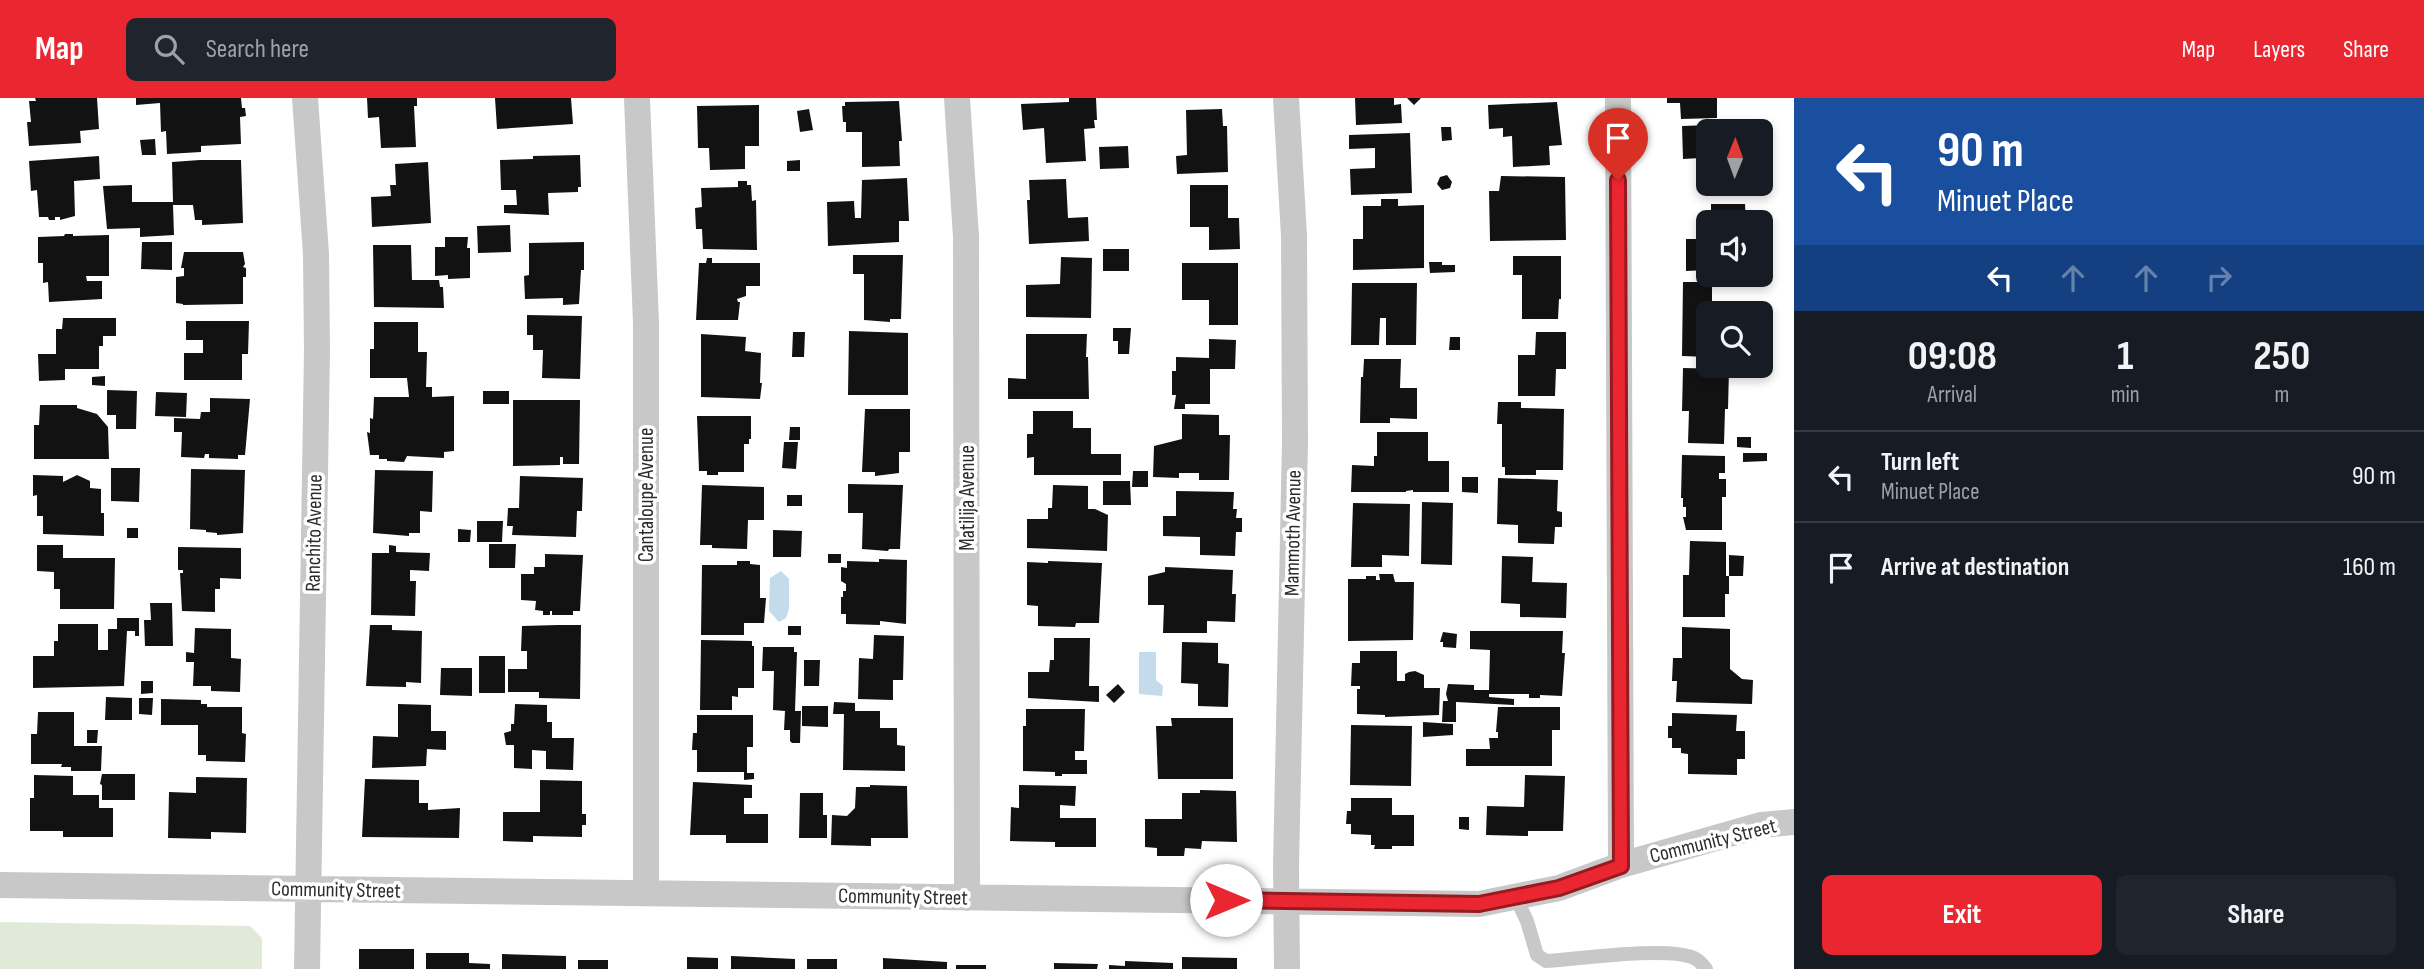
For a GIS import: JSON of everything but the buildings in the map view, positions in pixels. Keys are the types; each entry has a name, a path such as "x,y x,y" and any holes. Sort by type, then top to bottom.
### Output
{"street":[{"name":"Ranchito Avenue","path":"305,98 316,254 317,351 307,969"},
{"name":"Cantaloupe Avenue","path":"637,98 646,323 646,892"},
{"name":"Matilija Avenue","path":"957,98 966,251 967,898"},
{"name":"Mammoth Avenue","path":"1286,98 1294,236 1295,387 1287,969"},
{"path":"1618,98 1621,866"},
{"name":"Community Street","path":"0,885 1479,904 1559,888 1621,866 1761,825 1794,822"}],"lane":[{"path":"1516,898 1527,921 1537,955 1546,961 1653,953 1681,954 1697,959 1706,969"}],"green space":[{"path":"0,922 250,926 262,938 262,969 0,969"}],"water":[{"path":"781,571 789,579 789,609 786,618 779,622 769,611 770,578"},
{"path":"1139,652 1156,652 1156,680 1163,686 1162,696 1139,694"}],"route":[{"path":"1226,900 1479,904 1559,888 1621,866 1618,180"}]}
